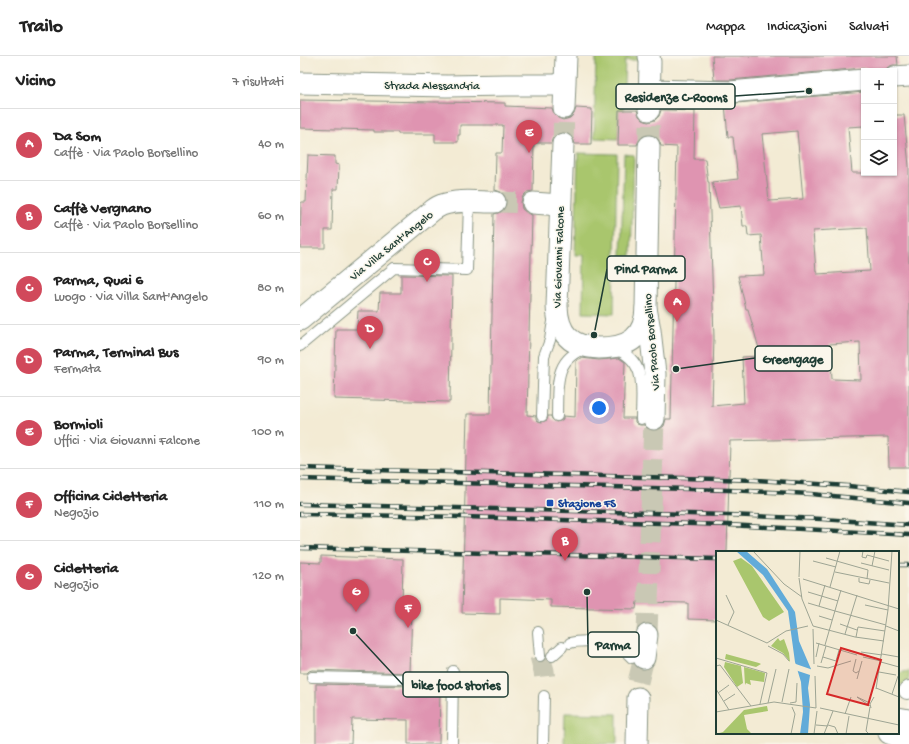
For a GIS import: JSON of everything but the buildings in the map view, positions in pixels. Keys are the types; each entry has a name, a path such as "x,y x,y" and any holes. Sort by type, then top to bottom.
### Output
{"street":[{"path":"564,108 566,56"},
{"path":"897,77 909,76"},
{"path":"650,77 730,92 861,80"},
{"name":"Strada Alessandria","path":"300,83 447,86 564,85"},
{"name":"Via Giovanni Falcone","path":"557,306 563,144"},
{"name":"Via Paolo Borsellino","path":"647,419 655,374 646,308 648,146"},
{"name":"Via Villa Sant'Angelo","path":"300,320 441,205 469,202 495,202"},
{"path":"532,203 560,205"},
{"path":"557,306 558,320 565,334 576,343 584,346 601,348 618,347 631,341 637,336 644,322 646,308"},
{"path":"638,658 647,635"},
{"path":"637,744 638,698"},
{"path":"899,718 909,720"},
{"path":"892,734 909,740"}],"lane":[{"path":"300,346 394,268 467,270 469,202"},
{"name":"Via Giovanni Falcone","path":"542,416 544,356 550,340 557,306"},
{"path":"557,416 558,380 562,366 579,350 586,348 601,348"},
{"name":"Via Paolo Borsellino","path":"601,348 615,349 629,356 634,361 640,375 647,419"},
{"path":"538,632 540,656"},
{"path":"552,656 567,642 605,642 618,644 638,658"},
{"path":"312,676 453,676 452,744"},
{"path":"543,744 544,696"}],"green space":[{"path":"596,56 639,56 640,60 625,60 623,110 619,110 618,139 594,138"},
{"path":"578,153 617,154 614,314 583,313 584,255 575,255"},
{"path":"624,154 634,155 631,256 621,256"},
{"path":"909,671 909,684 899,685 899,673"},
{"path":"565,713 617,714 617,744 564,744"}],"tunnel":[{"path":"563,144 564,108"},
{"path":"649,110 649,146"},
{"path":"495,202 533,203"},
{"path":"647,635 654,419"},
{"path":"540,656 545,680"},
{"path":"638,682 644,658"}],"railway":[{"path":"300,468 756,480 848,486 909,492"},
{"path":"300,479 729,490 811,494 909,503"},
{"path":"300,504 728,515 909,525"},
{"path":"300,514 464,517 728,525 909,535"},
{"path":"300,548 716,559"},
{"path":"899,565 909,565"}],"place":[{"name":"Residenze C-Rooms","path":"809,91"},
{"name":"Bormioli","path":"529,153"},
{"name":"Parma, Quai 6","path":"427,282"},
{"name":"Da Som","path":"677,322"},
{"name":"Pind Parma","path":"594,335"},
{"name":"Parma, Terminal Bus","path":"370,349"},
{"name":"Greengage","path":"676,369"},
{"name":"Stazione FS","path":"550,503"},
{"name":"Caffè Vergnano","path":"565,561"},
{"name":"Parma","path":"587,592"},
{"name":"Cicletteria","path":"356,612"},
{"name":"Officina Cicletteria","path":"408,628"},
{"name":"bike food stories","path":"353,631"}]}
